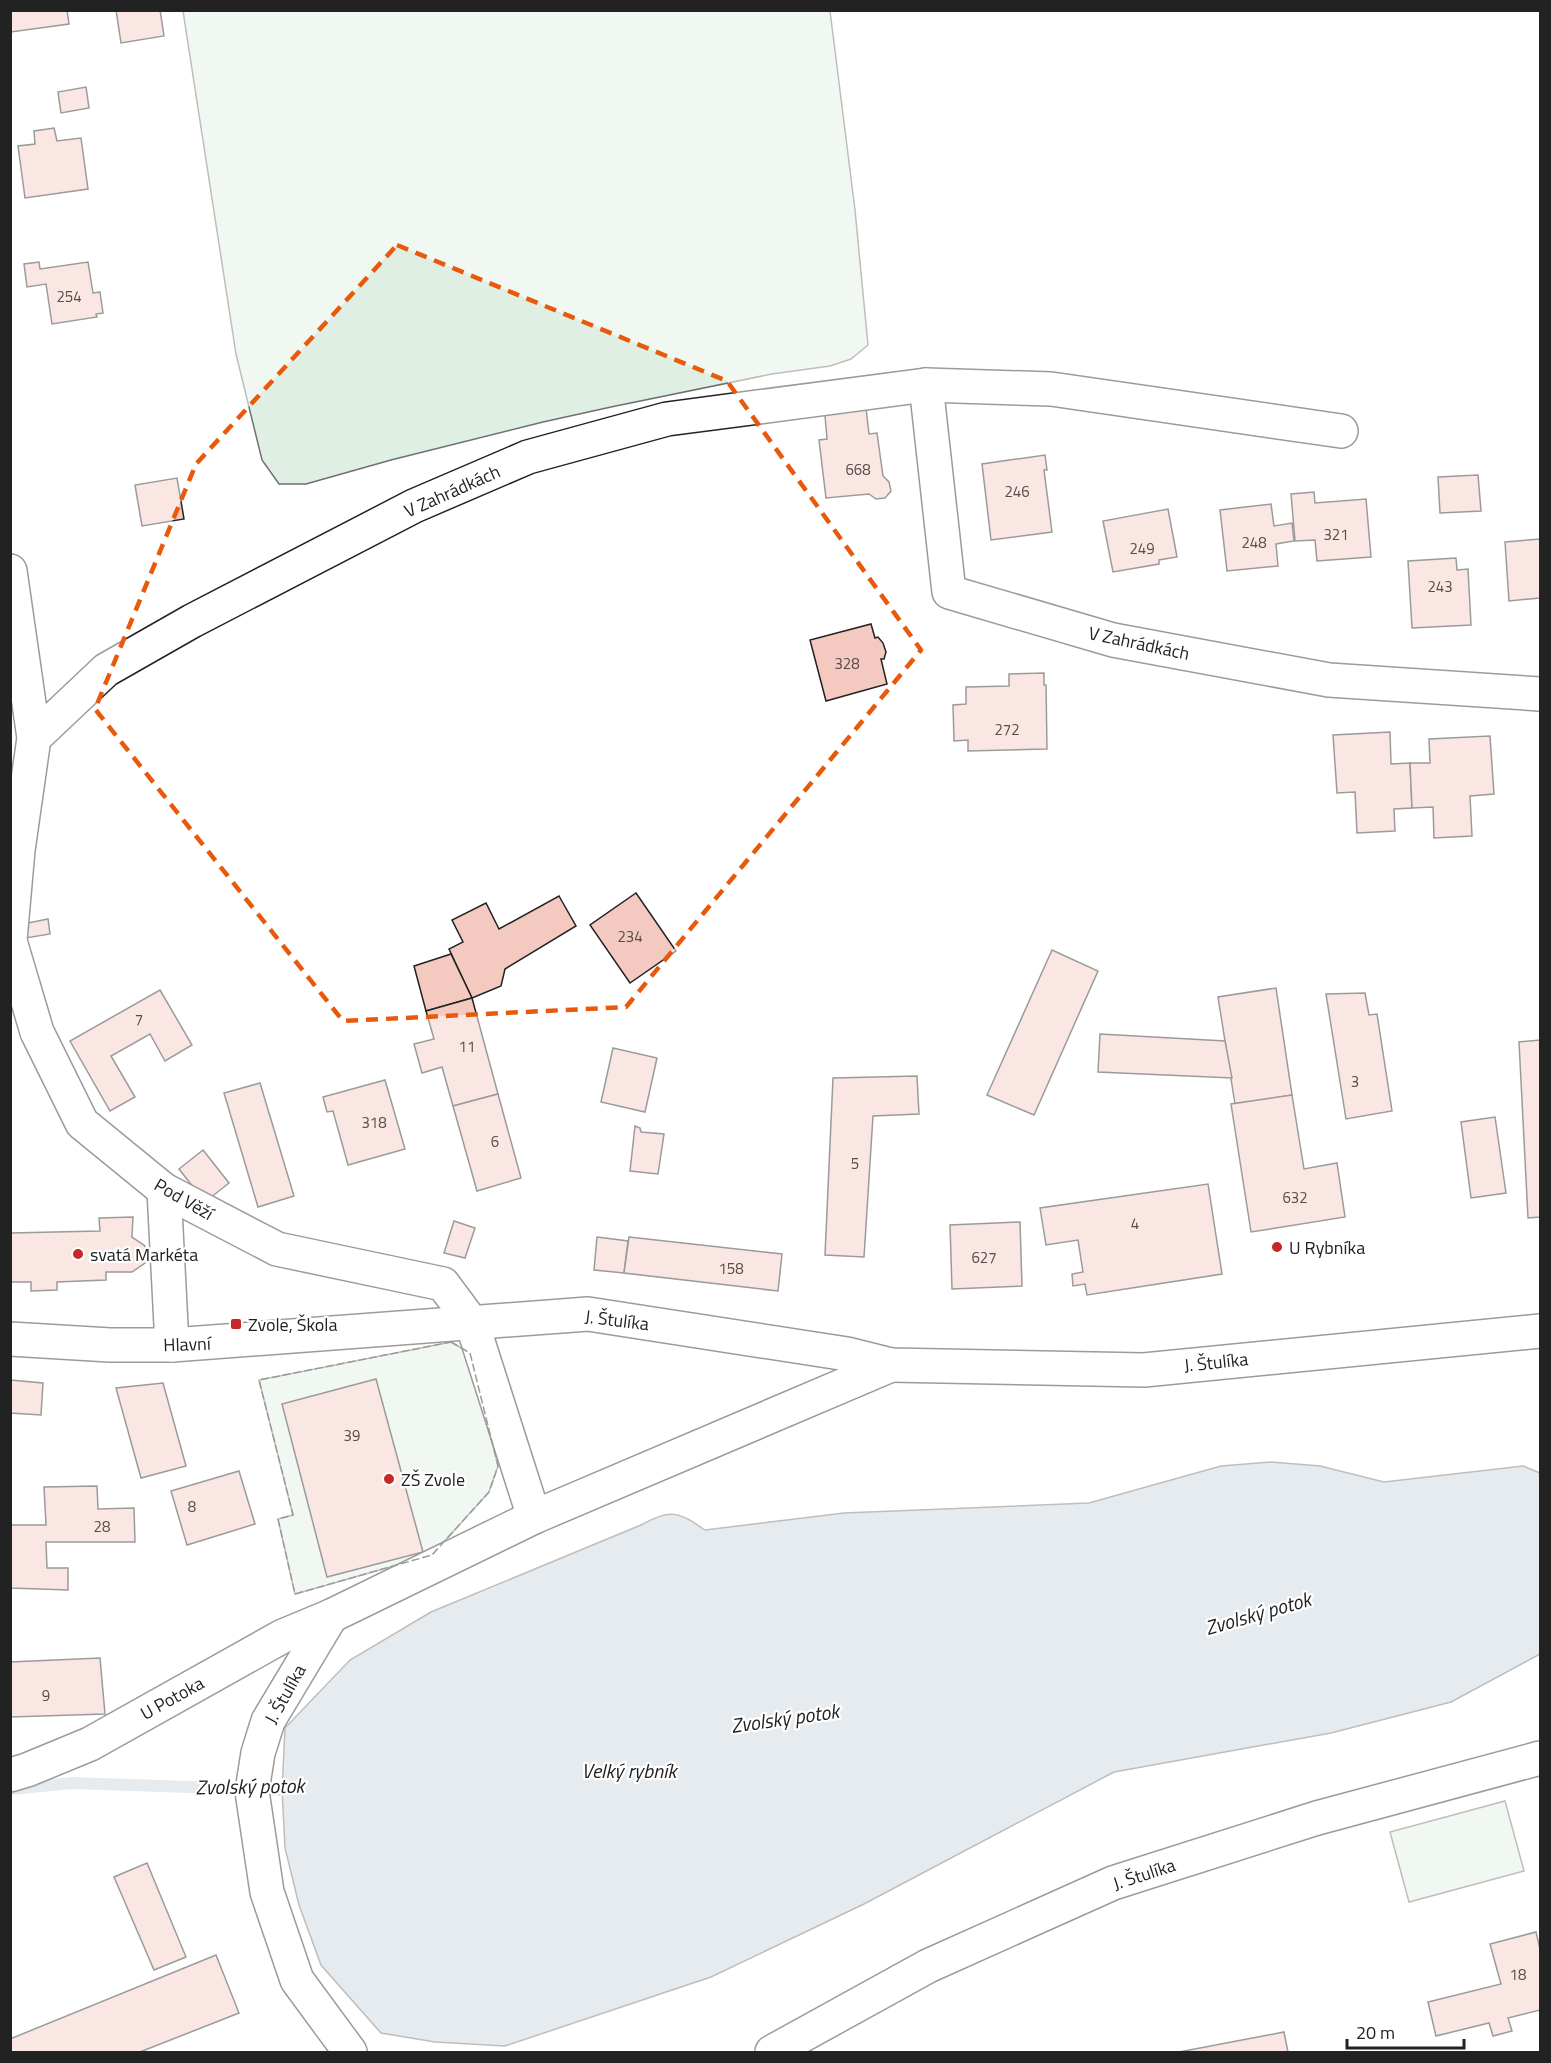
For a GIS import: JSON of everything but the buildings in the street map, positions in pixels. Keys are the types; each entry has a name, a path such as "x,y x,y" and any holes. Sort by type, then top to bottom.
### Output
{"street":[{"name":"V Zahrádkách","path":"926,385 949,592 1113,640 1329,680 1540,694"},
{"name":"V Zahrádkách","path":"34,738 106,670 192,621 414,506 528,457 667,419 926,385 1051,389 1341,431"},
{"name":"Pod Věží","path":"10,571 34,738 18,850 10,941 37,1032 82,1123 164,1190 277,1249 443,1284 472,1323"},
{"path":"164,1190 172,1345"},
{"name":"J. Štulíka","path":"472,1323 588,1314 847,1354 891,1365 1144,1370 1540,1330"},
{"path":"472,1323 534,1517"},
{"name":"Hlavní","path":"10,1339 110,1345 172,1345 472,1323"},
{"name":"J. Štulíka","path":"350,2052 297,1980 267,1892 252,1791 258,1753 268,1721 331,1616 534,1517 891,1365"},
{"name":"U Potoka","path":"10,1775 90,1744 283,1636 331,1616"},
{"name":"J. Štulíka","path":"772,2052 928,1966 1113,1883 1317,1818 1540,1758"}],"highlighted area":[{"path":"397,245 727,381 921,650 626,1007 343,1021 95,709 196,464"}],"green space":[{"path":"183,11 830,11 855,210 868,345 851,359 830,366 772,374 611,407 391,460 306,484 279,484 262,460 236,354"},
{"name":"ZŠ Zvole","path":"451,1342 470,1353 498,1466 489,1492 432,1555 295,1594 278,1519 293,1515 259,1380"},
{"path":"1505,1801 1524,1871 1409,1902 1390,1832"}],"water":[{"name":"Velký rybník","path":"1271,1462 1320,1466 1384,1482 1523,1466 1540,1473 1540,1654 1451,1702 1331,1733 1114,1772 864,1904 711,1977 505,2046 435,2042 381,2033 321,1965 299,1905 285,1848 282,1790 285,1728 350,1660 431,1612 660,1516 674,1514 705,1530 844,1513 1089,1503 1221,1466"}],"waterway":[{"name":"Zvolský potok","path":"11,1789 72,1783 282,1790 296,1788"}],"fence":[{"path":"451,1342 470,1353 498,1466 489,1492 432,1555 295,1594 278,1519 293,1515 259,1380 451,1342"}],"place":[{"name":"U Rybníka","path":"1277,1247"},
{"name":"svatá Markéta","path":"78,1254"},
{"name":"Zvole, Škola","path":"236,1324"},
{"name":"ZŠ Zvole","path":"389,1479"}]}
